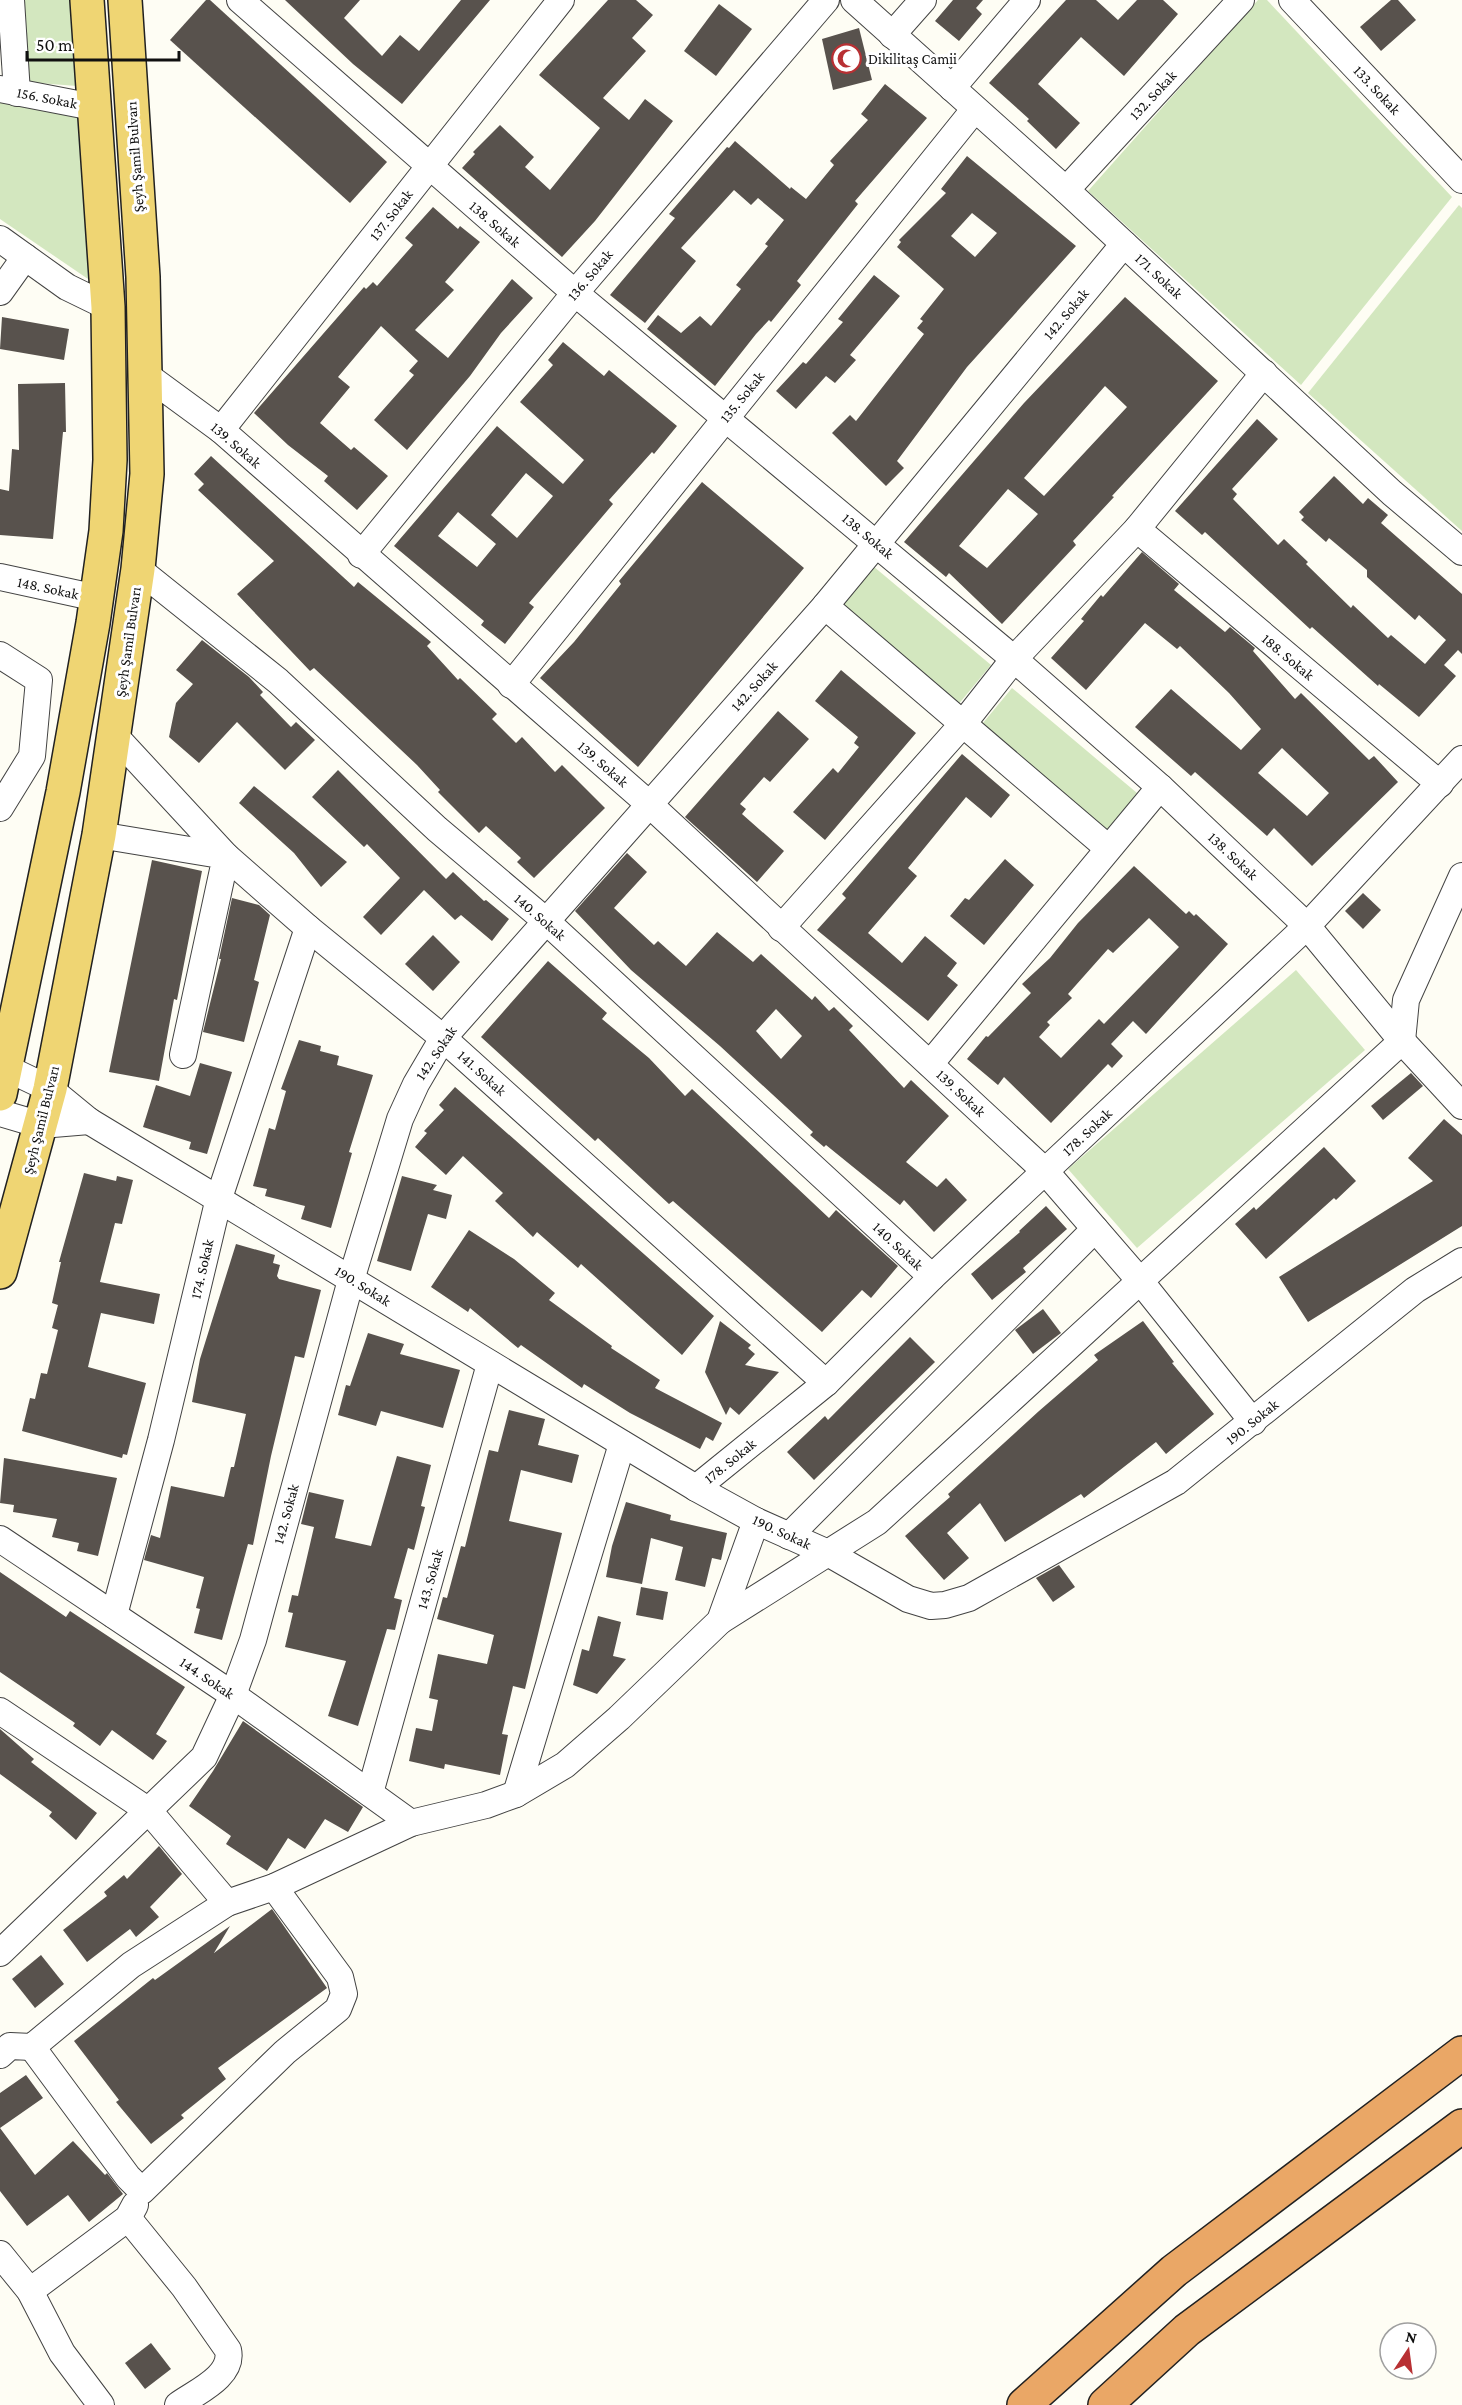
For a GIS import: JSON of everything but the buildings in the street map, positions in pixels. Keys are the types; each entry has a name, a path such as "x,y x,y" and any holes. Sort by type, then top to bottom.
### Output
{"highway":[{"path":"1024,2405 1174,2271 1462,2053"},
{"path":"1105,2405 1187,2330 1462,2126"}],"main road":[{"path":"2,1075 43,894 97,598 106,531 110,460 108,307 87,0"},
{"name":"Şeyh Şamil Bulvarı","path":"0,1272 50,1089 99,836 138,570 147,474 146,375 143,277 125,0"}],"street":[{"path":"9,91 11,0"},
{"name":"138. Sokak","path":"240,0 575,293 1014,659 1160,787 1307,926 1402,1041 1459,1096"},
{"name":"136. Sokak","path":"361,555 575,293 826,0"},
{"name":"171. Sokak","path":"854,0 974,110 1066,190 1392,493 1462,552"},
{"path":"892,35 923,0"},
{"path":"952,88 1027,0"},
{"name":"132. Sokak","path":"1066,190 1241,0"},
{"name":"133. Sokak","path":"1292,0 1462,180"},
{"name":"137. Sokak","path":"221,430 558,1"},
{"name":"156. Sokak","path":"9,91 93,107"},
{"name":"135. Sokak","path":"511,685 974,110"},
{"path":"0,239 67,287 108,307"},
{"name":"142. Sokak","path":"0,1953 204,1757 233,1695 253,1640 351,1280 400,1119 416,1084 443,1038 825,606 1124,244"},
{"path":"0,292 25,257"},
{"path":"781,928 962,725 1014,659 1137,529 1264,373"},
{"name":"139. Sokak","path":"146,375 221,430 361,555 649,804 1045,1172 1141,1282 1253,1422"},
{"name":"188. Sokak","path":"1137,529 1440,784"},
{"name":"140. Sokak","path":"138,570 278,681 437,830 546,921 932,1277"},
{"name":"148. Sokak","path":"3,583 97,598"},
{"path":"825,606 1108,848"},
{"path":"0,655 39,680 32,756 0,808"},
{"name":"141. Sokak","path":"115,736 226,856 308,928 443,1038 826,1383"},
{"name":"178. Sokak","path":"696,1488 826,1383 932,1277 1307,926 1462,759"},
{"path":"930,1064 1160,787"},
{"path":"99,836 226,856 183,1055"},
{"path":"142,2191 10,2044 227,1903 274,1887 411,1823 486,1805 516,1794 565,1765 619,1718 720,1621 877,1522 1402,1041 1406,1000 1462,876"},
{"name":"174. Sokak","path":"114,1614 161,1440 219,1198 308,928"},
{"name":"190. Sokak","path":"2,1075 50,1089 89,1121 696,1488 756,1521 828,1553 908,1599 931,1606 945,1605 969,1598 1176,1482 1414,1290 1462,1261"},
{"path":"0,1113 41,1125 89,1121"},
{"path":"789,1536 1095,1229"},
{"name":"143. Sokak","path":"370,1793 490,1364"},
{"path":"516,1794 622,1444"},
{"path":"720,1621 756,1521"},
{"name":"144. Sokak","path":"0,1539 233,1695 411,1823"},
{"path":"0,1711 149,1811 227,1903"},
{"path":"30,2291 128,2218 142,2191 285,2052 338,2009 344,1994 340,1977 274,1887"},
{"path":"128,2218 184,2287 228,2350 230,2357 224,2372 178,2405"},
{"path":"0,2253 30,2291 62,2353 101,2405"}],"green space":[{"path":"23,0 72,0 77,86 25,82"},
{"path":"1258,0 1267,0 1452,197 1301,385 1088,191"},
{"path":"0,102 84,118 91,281 0,219"},
{"path":"1459,205 1462,208 1462,531 1308,393"},
{"path":"873,566 991,665 957,706 839,607"},
{"path":"1012,688 1137,793 1105,833 978,729"},
{"path":"1296,970 1365,1050 1137,1248 1068,1169"}],"place":[{"name":"Dikilitaş Camii","path":"847,59"}]}
